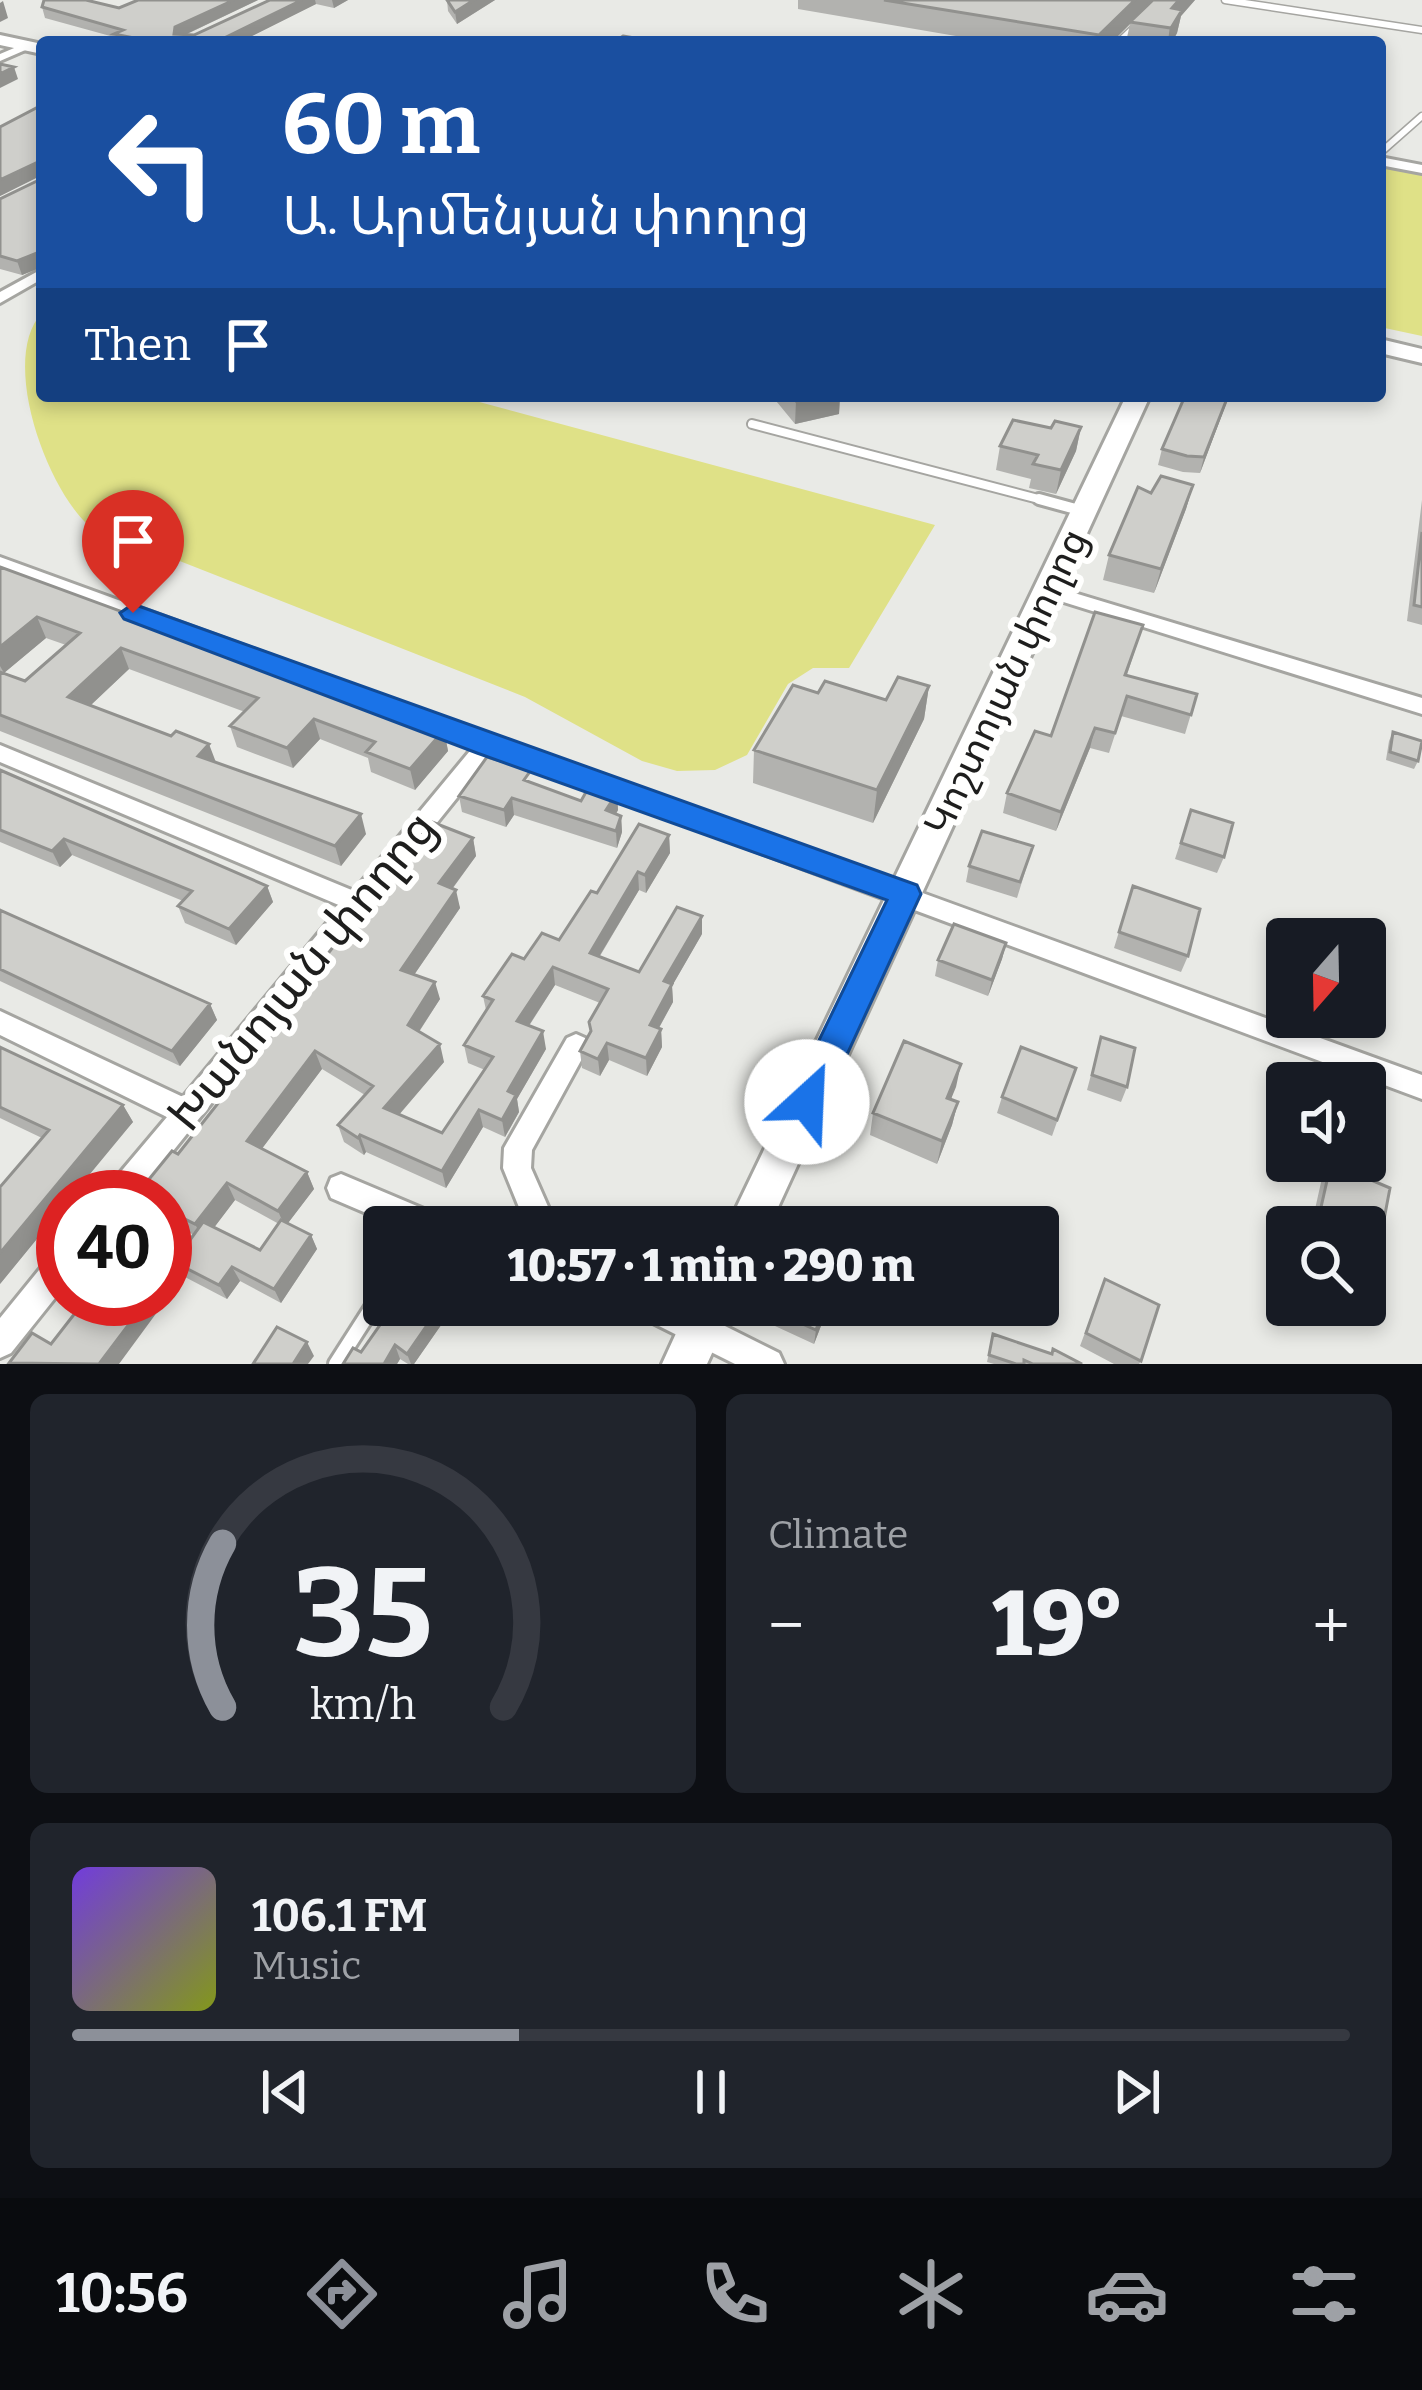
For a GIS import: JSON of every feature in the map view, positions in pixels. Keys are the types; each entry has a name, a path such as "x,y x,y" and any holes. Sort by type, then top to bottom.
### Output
{"street":[{"path":"0,40 34,47"},
{"path":"0,58 34,47"},
{"path":"1386,158 1419,166"},
{"path":"0,298 36,276"},
{"path":"1386,347 1422,356"},
{"name":"Կոշտոյան փողոց","path":"758,1206 1135,402"},
{"path":"0,563 1422,1087"},
{"path":"1048,591 1422,706"},
{"name":"Խանոյան փողոց","path":"140,1170 487,746"},
{"path":"0,753 358,903"},
{"path":"0,1022 187,1113"},
{"path":"533,1206 517,1168 518,1148 576,1046"},
{"path":"341,1188 382,1206"},
{"path":"0,1342 36,1297"},
{"path":"698,1333 768,1364"}],"lane":[{"path":"1225,0 1422,30"},
{"path":"1125,36 1148,14"},
{"path":"1386,151 1422,116"},
{"path":"752,424 1086,512"},
{"path":"336,1364 363,1322"}],"green space":[{"path":"1386,165 1422,171 1422,336 1386,328"},
{"path":"36,323 36,402 479,402 935,525 849,668 813,668 788,684 747,755 715,770 677,771 642,761 525,697 88,525 56,481 33,420 26,389 30,333"}],"building":[{"path":"44,0 86,0 119,8 138,0 234,0 175,27 174,34 194,35 270,0 302,0 228,36 124,36 114,34 123,30 42,7"},
{"path":"447,0 474,0 455,12"},
{"path":"884,0 1135,0 1099,35"},
{"path":"1153,0 1179,0 1172,8 1182,10 1171,28 1130,22"},
{"path":"36,108 36,163 0,180 0,127"},
{"path":"36,181 36,253 17,261 0,256 0,199"},
{"path":"1182,402 1226,402 1204,457 1162,449"},
{"path":"1013,420 1051,428 1055,421 1081,427 1061,470 1033,464 1038,455 1000,446"},
{"path":"1161,476 1193,485 1161,569 1109,555 1138,487 1151,493"},
{"path":"1422,532 1422,607 1414,605"},
{"path":"0,567 444,730 410,769 366,752 375,742 314,719 287,748 230,726 258,698 121,648 68,697 171,736 176,731 209,744 198,756 361,814 335,846 0,715 0,672 25,681 80,633 37,617 0,647"},
{"path":"1095,612 1143,625 1125,675 1197,694 1191,715 1127,696 1115,733 1095,728 1061,812 1007,793 1035,731 1051,736"},
{"path":"898,677 929,686 877,790 754,750 793,685 818,693 825,681 886,700"},
{"path":"1393,732 1422,741 1418,761 1390,752"},
{"path":"487,757 531,770 524,780 581,801 590,785 617,793 606,810 621,816 616,831 512,798 504,810 459,796"},
{"path":"0,770 267,886 229,929 178,906 192,891 64,839 52,851 0,830"},
{"path":"1191,810 1233,823 1224,857 1181,843"},
{"path":"432,822 473,838 439,883 456,890 401,970 435,982 408,1025 440,1044 384,1108 442,1133 493,1057 464,1045 493,1000 483,996 512,954 524,959 542,933 559,940 591,891 597,893 639,824 669,835 645,875 638,872 590,953 639,972 677,907 702,916 664,981 672,984 650,1025 661,1029 646,1058 607,1043 598,1059 580,1051 591,1031 589,1022 608,989 553,967 517,1021 543,1031 508,1091 516,1095 502,1120 479,1110 442,1171 358,1138 338,1125 373,1086 315,1051 247,1141 307,1172 278,1211 227,1183 195,1224 192,1170 157,1170 172,1151 178,1154 313,983 307,980"},
{"path":"982,831 1033,846 1020,882 969,866"},
{"path":"1133,886 1200,909 1188,956 1119,932"},
{"path":"0,910 210,1004 172,1051 0,969"},
{"path":"954,924 1006,943 992,980 938,960"},
{"path":"1101,1037 1135,1048 1127,1087 1092,1075"},
{"path":"904,1041 961,1064 947,1098 958,1102 942,1141 873,1113"},
{"path":"0,1047 123,1105 69,1170 36,1170 36,1210 0,1253 0,1187 49,1130 0,1107"},
{"path":"1021,1047 1076,1068 1057,1120 1002,1097"},
{"path":"1327,1182 1376,1182 1390,1188 1386,1209 1321,1206"},
{"path":"281,1220 311,1235 274,1289 232,1267 219,1285 192,1271 192,1237 203,1222 260,1250"},
{"path":"1105,1279 1159,1305 1141,1361 1086,1333"},
{"path":"65,1326 128,1326 99,1364 9,1363 32,1333 51,1344"},
{"path":"379,1326 426,1326 407,1354 395,1345 384,1364 343,1364 353,1348 361,1352"},
{"path":"277,1327 307,1342 293,1364 253,1364"},
{"path":"993,1334 1052,1354 1053,1349 1082,1364 1024,1360 1016,1364 989,1355"}],"route":[{"path":"133,613 487,746 905,894 807,1102"}]}
